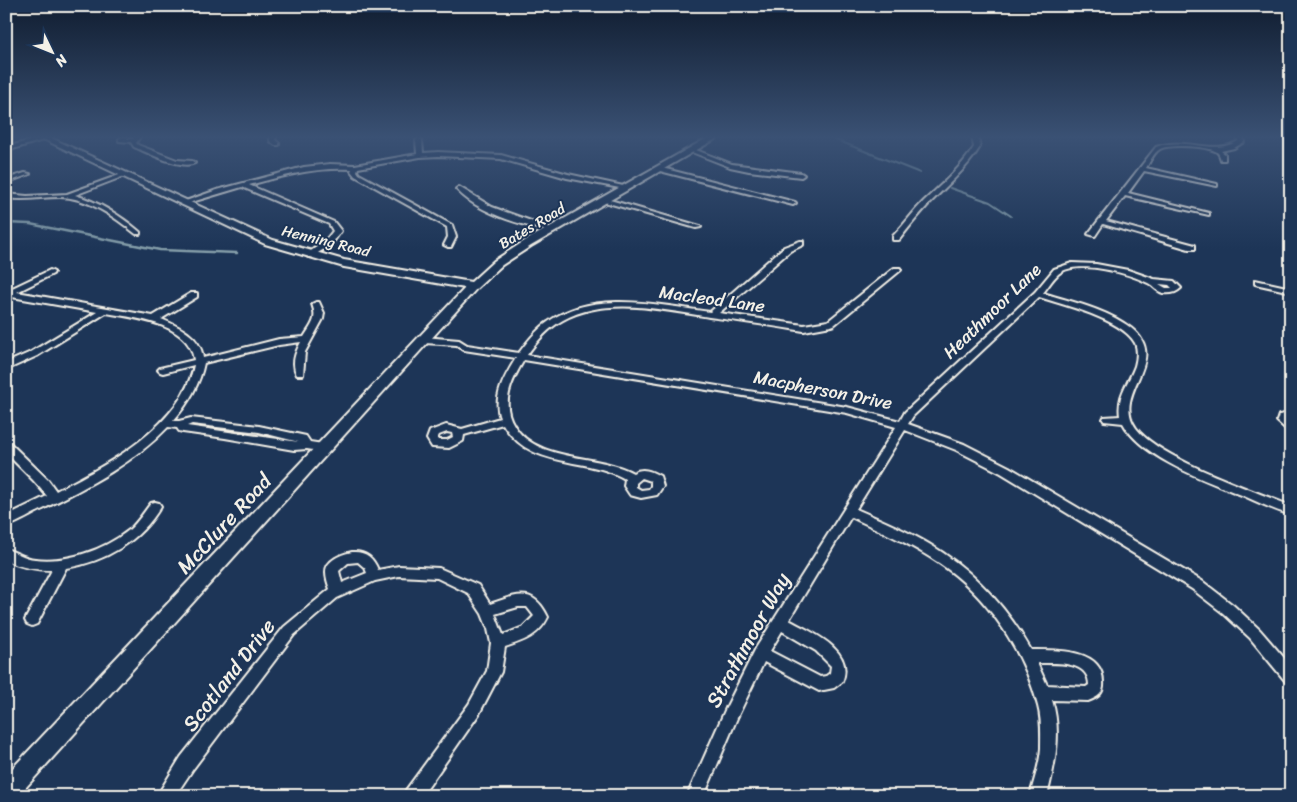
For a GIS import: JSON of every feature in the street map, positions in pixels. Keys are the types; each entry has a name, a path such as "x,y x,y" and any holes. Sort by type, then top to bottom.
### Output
{"street":[{"path":"6,181 26,174"},
{"path":"183,203 283,174"},
{"path":"357,174 450,226 452,237 448,245"},
{"path":"562,174 625,187"},
{"name":"Bates Road","path":"473,286 498,263 648,174"},
{"path":"680,174 793,203"},
{"path":"789,174 801,176"},
{"path":"896,238 954,174"},
{"path":"1092,234 1139,174"},
{"path":"1167,174 1215,185"},
{"path":"67,196 124,175"},
{"name":"Henning Road","path":"124,175 269,242 294,251 388,272 473,286"},
{"path":"243,185 332,223 337,231 333,238 311,255"},
{"path":"460,189 472,198 510,217 552,230"},
{"path":"1123,194 1207,214"},
{"path":"6,196 19,198 67,196 80,199 128,224 138,233"},
{"path":"603,200 698,227"},
{"path":"1102,222 1192,247"},
{"path":"712,315 787,249 800,243"},
{"name":"Heathmoor Lane","path":"902,425 909,414 937,386 1038,294 1057,271 1072,265 1096,266 1125,272 1154,282"},
{"name":"Macleod Lane","path":"506,420 502,407 505,387 522,357 544,327 560,317 612,304 638,304 804,328 821,326 838,318 897,270"},
{"path":"7,294 50,272"},
{"path":"1258,282 1291,290"},
{"name":"McClure Road","path":"6,792 325,448 431,342 473,286"},
{"path":"6,522 129,454 166,423 184,401 198,372 200,361 191,340 172,327 154,319 7,294"},
{"path":"154,319 194,294"},
{"path":"1038,294 1115,323 1128,331 1137,340 1142,348 1143,357 1122,404 1126,420 1133,431 1160,452 1180,463 1291,511"},
{"path":"300,373 297,363 298,356 319,319 320,313 316,304"},
{"path":"6,367 34,354 104,310"},
{"path":"163,370 279,342 308,339"},
{"name":"Macpherson Drive","path":"431,342 440,347 455,349 464,347 848,410 902,425 960,447 1005,470 1197,585 1228,609 1255,634 1288,671"},
{"path":"1291,393 1291,400"},
{"path":"1291,416 1283,417 1282,421 1291,428"},
{"path":"1108,419 1126,420"},
{"path":"459,433 506,420 522,440 541,452 613,468 632,478"},
{"path":"166,423 180,425 183,430 225,434 294,446 307,445 325,448"},
{"name":"Strathmoor Way","path":"695,796 731,713 761,654 902,425"},
{"path":"6,446 20,462 47,485 54,497"},
{"path":"6,554 22,563 62,564 91,556 112,547 134,533 155,506"},
{"path":"849,511 925,547 964,574 987,598 1028,657 1046,708 1049,750 1038,796"},
{"path":"337,592 332,570 338,562 348,557 361,557 370,565 374,576"},
{"path":"32,620 62,564"},
{"name":"Scotland Drive","path":"165,796 187,763 288,631 337,592 374,576 399,571 439,573 472,589 487,611 496,629 498,643 494,672 474,709 412,796"},
{"path":"487,611 523,600 532,602 538,607 541,617 537,626 530,632 498,643"},
{"path":"761,654 820,684 830,683 837,677 838,666 834,658 825,650 780,622"},
{"path":"1028,657 1074,658 1093,671 1098,681 1096,689 1088,694 1041,692"}],"waterway":[{"path":"950,188 990,202 1011,216"},
{"path":"6,223 30,224 160,250 237,253"}]}
